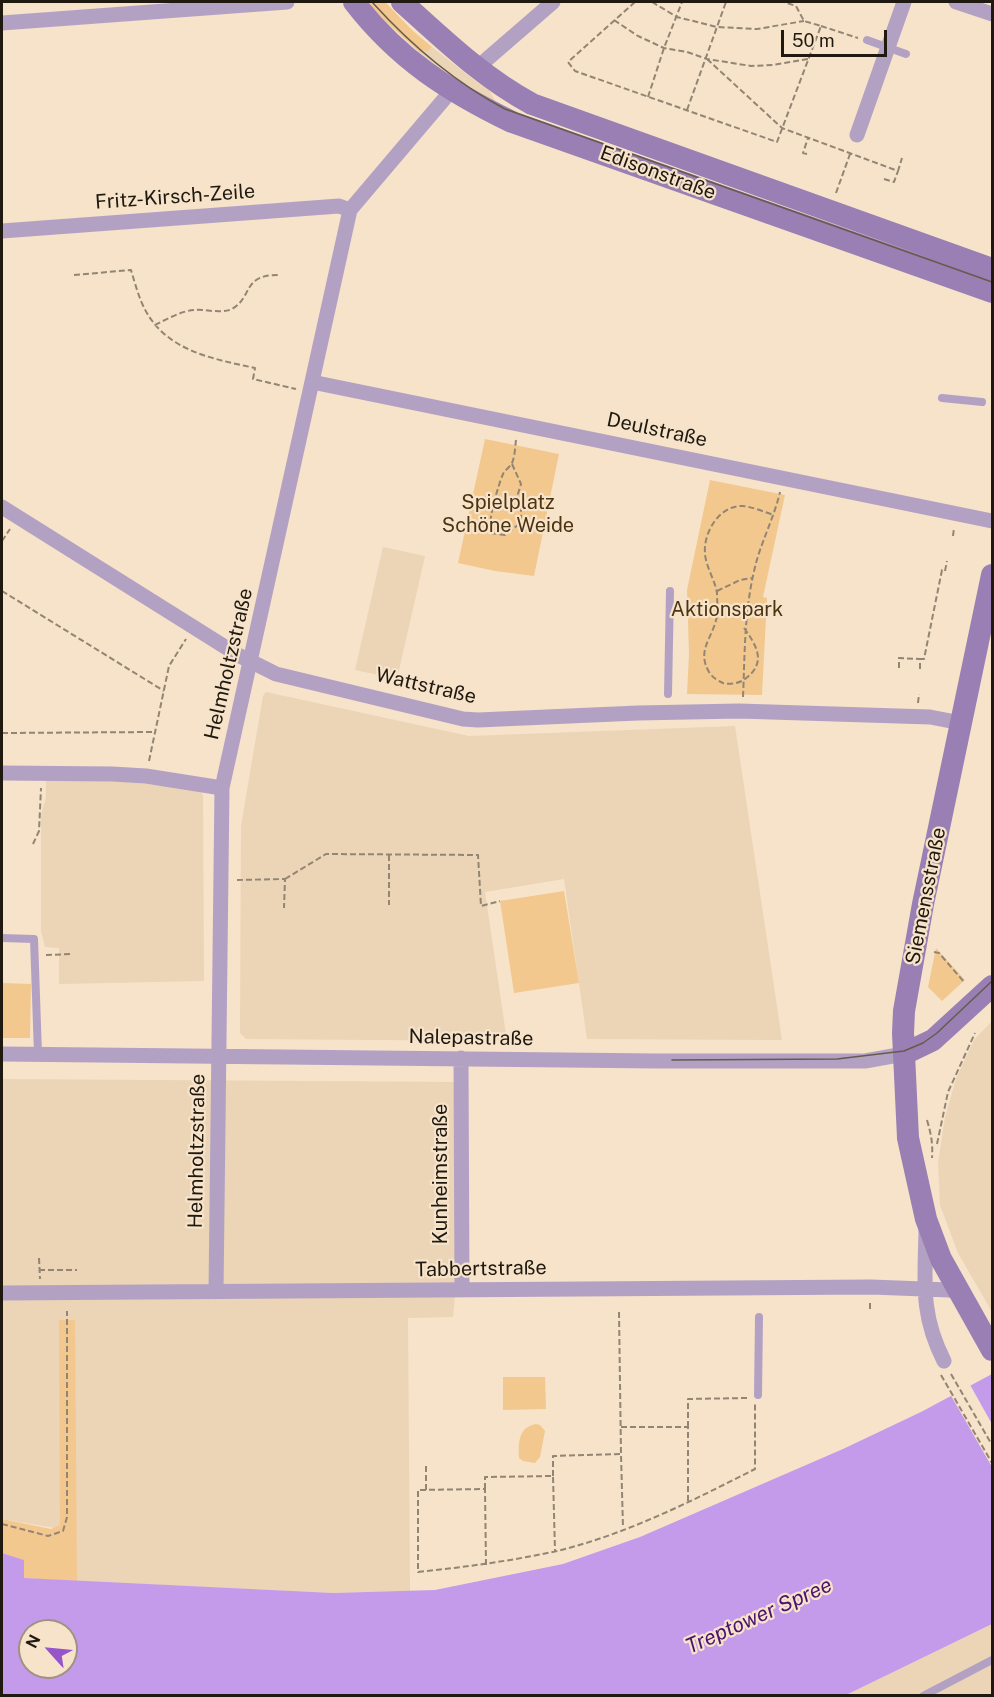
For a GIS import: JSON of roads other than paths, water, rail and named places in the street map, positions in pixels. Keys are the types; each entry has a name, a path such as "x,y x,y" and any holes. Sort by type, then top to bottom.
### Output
{"main road":[{"name":"Edisonstraße","path":"354,2 422,71 451,91 512,122 993,292"},
{"name":"Edisonstraße","path":"402,2 478,70 507,91 531,104 993,269"},
{"name":"Siemensstraße","path":"993,575 904,1011 908,1138 926,1219 941,1259 993,1350"},
{"path":"904,1054 933,1040 993,986"}],"street":[{"path":"2,23 288,2"},
{"path":"478,70 486,60 553,2"},
{"path":"857,135 904,2"},
{"path":"956,2 993,14"},
{"name":"Helmholtzstraße","path":"216,1292 222,788 350,210 451,91"},
{"name":"Fritz-Kirsch-Zeile","path":"2,231 320,207 339,206 350,210"},
{"name":"Deulstraße","path":"312,382 993,521"},
{"name":"Wattstraße","path":"2,507 251,662 276,674 471,720 668,711 739,711 930,717 961,723"},
{"path":"2,773 146,776 222,788"},
{"name":"Nalepastraße","path":"2,1054 853,1061 904,1054"},
{"name":"Kunheimstraße","path":"461,1058 462,1290"},
{"name":"Siemensstraße","path":"926,1219 924,1289 930,1328 942,1368"},
{"name":"Tabbertstraße","path":"2,1293 870,1287 950,1290 960,1293"}],"lane":[{"path":"867,40 906,54"},
{"path":"942,398 982,402"},
{"path":"668,694 670,591"},
{"path":"2,938 34,939 38,1054"},
{"path":"758,1395 759,1317"},
{"path":"923,1695 993,1660"}],"water":[{"name":"Treptower Spree","path":"992,1374 992,1624 846,1695 2,1696 2,1553 24,1560 24,1578 333,1593 435,1590 563,1564 640,1537 843,1449 921,1412"}],"tram line":[{"path":"372,2 434,61 468,87 505,109 992,282"},
{"path":"672,1060 837,1059 904,1051 923,1043 937,1033 992,981"}],"park label":[{"name":"Spielplatz Schöne Weide","path":"508,514"},
{"name":"Aktionspark","path":"727,610"}]}
